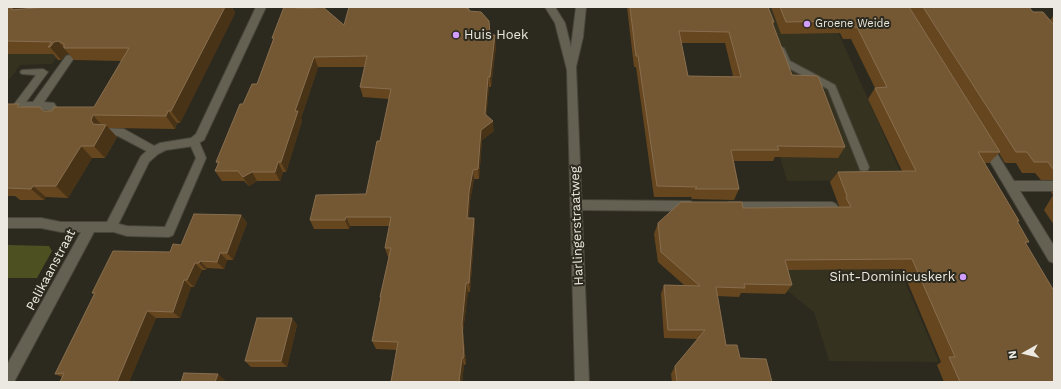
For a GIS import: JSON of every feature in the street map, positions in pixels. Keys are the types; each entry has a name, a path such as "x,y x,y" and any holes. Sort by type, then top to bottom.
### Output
{"street":[{"path":"111,227 146,159 154,151 164,146 194,142 205,130 262,7"},
{"name":"Harlingerstraatweg","path":"550,7 560,22 572,70 582,382"},
{"name":"Harlingerstraatweg","path":"572,70 578,37 581,7"},
{"path":"979,133 1054,257"},
{"path":"1011,186 1054,186"},
{"path":"7,223 41,223 61,227 90,227"},
{"name":"Pelikaanstraat","path":"7,380 90,227 111,227"}],"lane":[{"path":"778,42 786,63 832,87 864,167"},
{"path":"36,106 69,58"},
{"path":"24,72 42,72 18,106 51,106 59,120"},
{"path":"108,132 120,132 154,151"},
{"path":"111,227 127,231 169,232 201,158 194,142"},
{"path":"577,205 699,206"},
{"path":"715,207 832,207"}],"shaded area":[{"path":"7,7 93,7 52,64 20,65 10,79 7,79"},
{"path":"759,7 827,7 904,180 787,181 758,81"},
{"path":"754,225 895,258 939,362 829,361 814,312 789,292 763,293"}],"green space":[{"path":"7,245 49,246 52,251 37,278 7,278"}],"building":[{"path":"7,7 13,7 11,10 48,7 225,7 171,111 168,111 166,116 93,115 91,120 93,124 106,125 94,146 81,146 56,186 33,186 31,189 7,188 7,104 19,104 17,107 40,107 43,111 52,111 54,107 94,107 129,48 64,48 64,44 58,41 54,42 50,47 48,47 52,42 7,41"},
{"path":"284,7 323,7 344,25 349,7 466,7 469,11 481,12 489,21 490,35 495,35 490,77 488,77 485,114 493,121 481,130 478,169 473,170 469,192 467,218 474,218 469,283 466,283 462,324 464,357 462,358 459,382 391,382 398,342 372,341 391,248 385,248 391,217 346,217 345,220 310,220 316,195 366,194 377,141 380,141 391,89 360,87 367,56 314,57 295,111 298,111 281,162 278,162 275,172 252,172 243,177 238,171 215,171 219,162 216,162 240,104 243,104 252,84 257,84"},
{"path":"630,7 768,7 774,22 772,22 792,75 818,76 845,147 777,146 779,150 731,150 739,189 695,189 697,187 657,186 638,56 636,56","holes":["679,31 729,32 741,77 688,76"]},
{"path":"780,7 909,7 1000,152 978,152 1019,221 1017,221 1029,242 1025,242 1054,291 1054,382 960,382 949,357 955,357 912,259 785,260 792,285 744,284 745,288 716,287 726,345 737,345 740,358 766,359 772,382 677,382 675,366 705,330 668,330 664,285 700,286 661,252 658,223 681,202 742,202 743,208 851,207 846,198 847,196 838,172 916,171 875,88 887,87 857,27 849,27 846,21 786,22"},
{"path":"923,7 1029,7 1033,12 1043,12 1054,25 1054,169 1048,162 1034,162 1027,152 1016,152"},
{"path":"194,214 241,215 227,253 220,253 217,262 200,261 199,263 195,263 187,280 184,280 173,312 147,311 117,382 60,382 64,373 55,374 95,293 92,293 113,251 170,252 173,244 181,245"},
{"path":"257,318 292,318 281,361 245,361"},
{"path":"184,373 218,374 215,382 181,382"}],"place":[{"name":"Groene Weide","path":"807,24"},
{"name":"Huis Hoek","path":"456,35"},
{"name":"Sint-Dominicuskerk","path":"963,277"}]}
